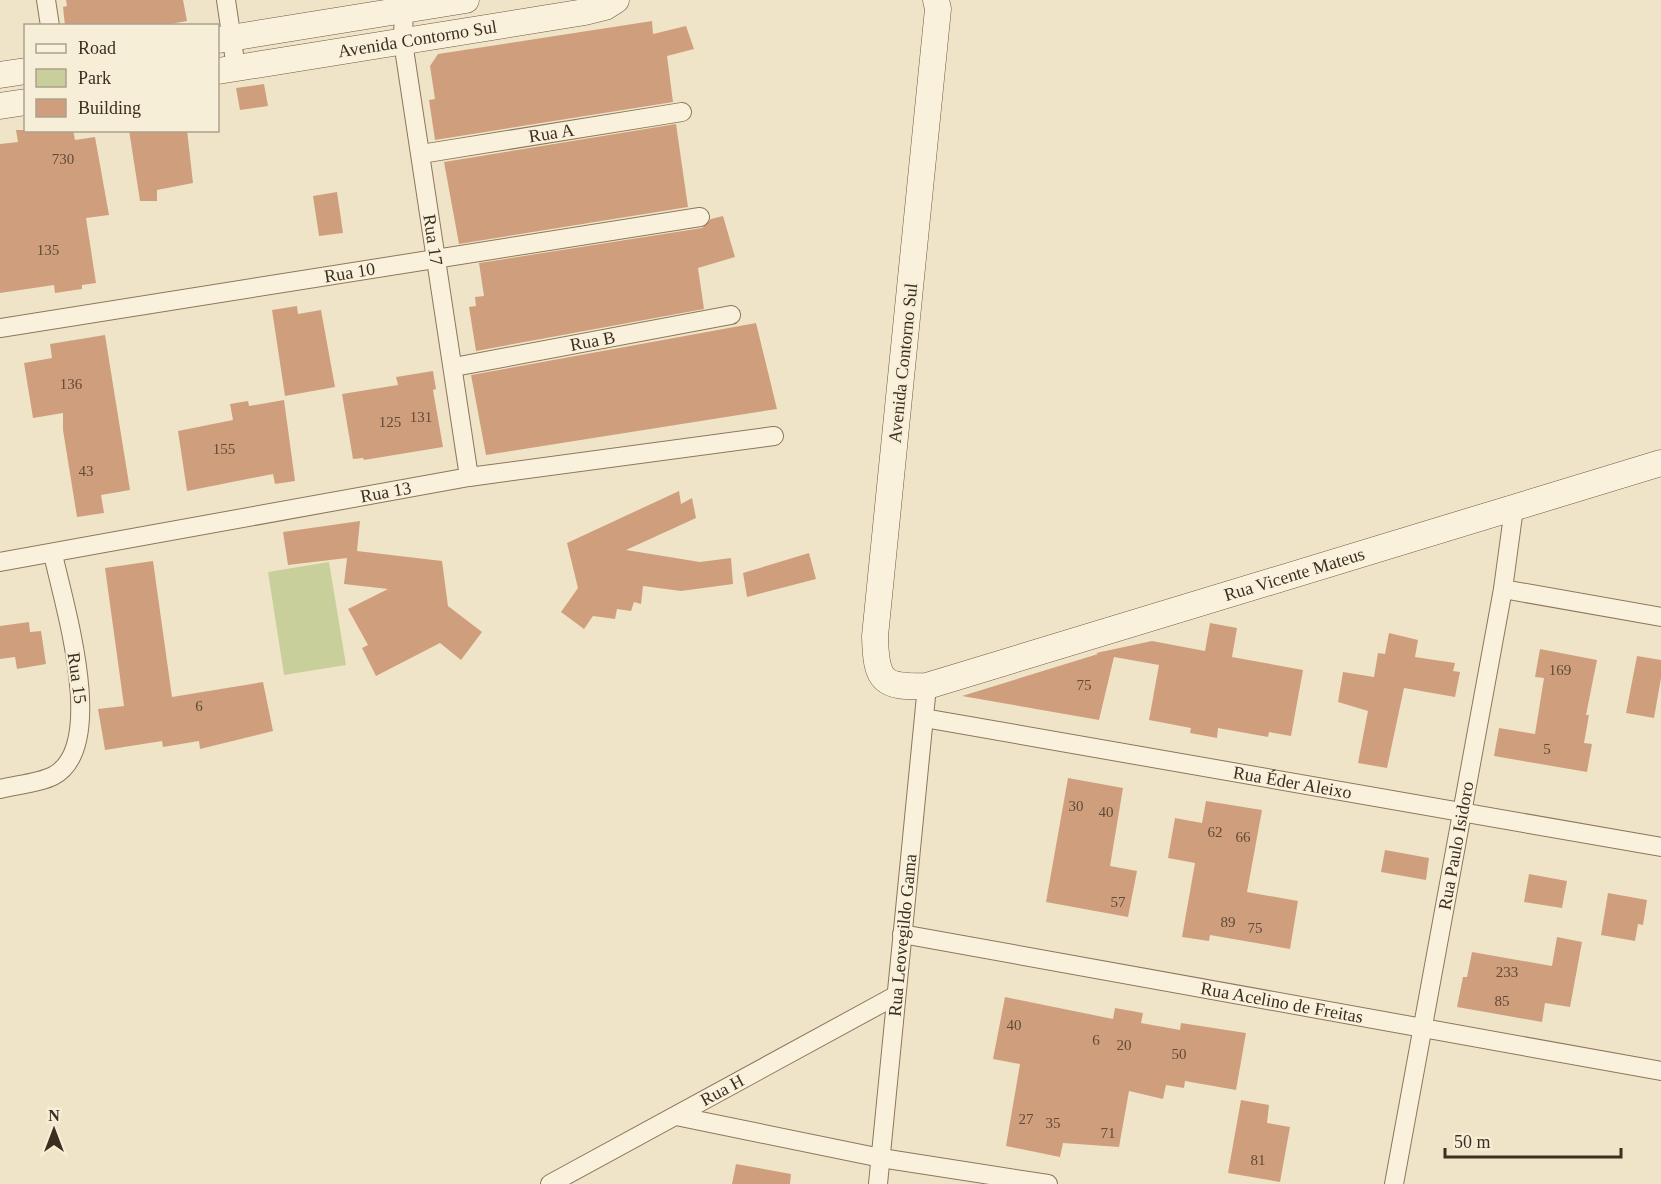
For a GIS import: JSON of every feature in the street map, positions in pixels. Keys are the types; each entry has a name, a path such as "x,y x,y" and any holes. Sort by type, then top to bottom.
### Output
{"street":[{"path":"46,0 50,24"},
{"path":"226,0 224,39 227,70"},
{"name":"Avenida Contorno Sul","path":"224,39 404,5 466,0"},
{"name":"Avenida Contorno Sul","path":"227,70 404,42 584,6 605,7 616,0"},
{"name":"Avenida Contorno Sul","path":"927,686 898,687 887,682 877,666 875,636 936,32 936,0"},
{"name":"Rua 17","path":"404,5 404,42 435,260 470,477"},
{"path":"0,75 24,71"},
{"path":"0,106 24,102"},
{"name":"Rua A","path":"420,154 682,112"},
{"name":"Rua 10","path":"0,328 700,217"},
{"name":"Rua B","path":"453,367 731,315"},
{"name":"Rua 13","path":"0,562 470,477 774,436"},
{"name":"Rua Vicente Mateus","path":"927,686 1661,463"},
{"name":"Rua Paulo Isidoro","path":"1394,1184 1503,589 1514,508"},
{"name":"Rua 15","path":"0,789 54,776 73,754 81,722 81,688 53,554"},
{"path":"1503,589 1661,616"},
{"name":"Rua Leovegildo Gama","path":"878,1184 927,686"},
{"name":"Rua Éder Aleixo","path":"924,718 1462,814 1661,847"},
{"name":"Rua Acelino de Freitas","path":"902,934 1661,1071"},
{"name":"Rua H","path":"550,1184 895,996"},
{"path":"676,1116 881,1158 1048,1184"}],"green space":[{"path":"329,562 346,665 284,675 268,572"}],"building":[{"path":"66,0 183,0 187,21 170,24 65,24 63,7 67,6"},
{"path":"652,21 653,34 686,26 694,49 667,56 673,102 435,140 429,100 435,99 430,66 438,54"},
{"path":"264,84 268,106 240,110 236,88"},
{"path":"676,124 688,207 459,244 444,162"},
{"path":"16,130 73,132 75,140 95,137 109,215 86,218 96,283 82,285 82,289 55,293 54,285 0,293 0,144 18,142"},
{"path":"129,132 187,132 193,183 157,190 157,201 140,201"},
{"path":"337,192 343,233 319,236 313,196"},
{"path":"723,216 735,257 698,268 704,309 476,351 469,307 476,306 475,297 484,296 479,263 702,228 711,219"},
{"path":"297,306 298,314 321,310 335,387 285,396 272,310"},
{"path":"756,323 777,409 486,455 471,375"},
{"path":"105,335 130,490 101,495 104,513 77,517 63,430 63,413 33,418 24,363 52,358 50,344"},
{"path":"433,371 436,389 433,390 443,447 364,460 363,458 353,459 342,394 398,385 396,377"},
{"path":"284,400 295,481 275,484 273,474 187,491 178,431 233,420 230,404 248,401 249,406"},
{"path":"679,491 681,504 692,498 696,518 626,550 700,562 731,558 733,584 681,591 643,586 641,604 634,602 631,611 617,609 615,619 593,616 584,629 561,612 578,588 567,543"},
{"path":"360,521 357,551 442,561 448,606 482,632 461,660 440,643 376,676 362,648 368,645 348,609 388,589 344,584 347,558 288,565 283,532"},
{"path":"809,553 816,579 747,597 743,573"},
{"path":"153,561 172,697 263,682 273,731 200,749 199,741 163,747 162,741 105,750 98,709 124,706 105,568"},
{"path":"29,622 30,632 41,631 46,664 17,669 15,657 0,659 0,626"},
{"path":"1210,623 1237,628 1232,657 1303,670 1291,736 1269,732 1268,737 1218,728 1217,738 1190,733 1191,728 1149,720 1159,665 1114,657 1099,720 962,696 1098,654 1096,653 1152,641 1205,651"},
{"path":"1389,633 1418,640 1415,657 1455,663 1453,671 1460,672 1455,697 1404,688 1387,768 1358,763 1368,711 1338,702 1343,672 1374,677 1378,653 1385,654"},
{"path":"1540,649 1597,660 1586,715 1589,715 1584,743 1592,744 1587,772 1494,756 1499,728 1535,734 1544,678 1535,677"},
{"path":"1637,656 1661,660 1661,678 1654,718 1626,713"},
{"path":"1068,778 1123,788 1110,866 1137,871 1128,917 1046,902"},
{"path":"1206,801 1262,810 1247,892 1298,901 1290,949 1210,935 1209,941 1182,937 1195,863 1168,858 1175,818 1202,823"},
{"path":"1385,850 1429,858 1426,880 1381,872"},
{"path":"1529,874 1567,881 1562,908 1524,902"},
{"path":"1608,893 1647,900 1643,925 1638,924 1635,941 1601,935"},
{"path":"1557,937 1582,942 1570,1007 1545,1003 1542,1022 1457,1007 1463,977 1467,977 1472,952 1552,966"},
{"path":"1005,997 1113,1019 1115,1008 1143,1013 1141,1023 1180,1030 1181,1023 1246,1033 1236,1090 1185,1081 1184,1088 1166,1085 1163,1099 1129,1091 1119,1147 1063,1143 1060,1157 1006,1146 1020,1064 993,1059"},
{"path":"1241,1100 1269,1105 1267,1123 1290,1127 1280,1182 1228,1173"},
{"path":"736,1164 791,1174 790,1184 732,1184"}]}
